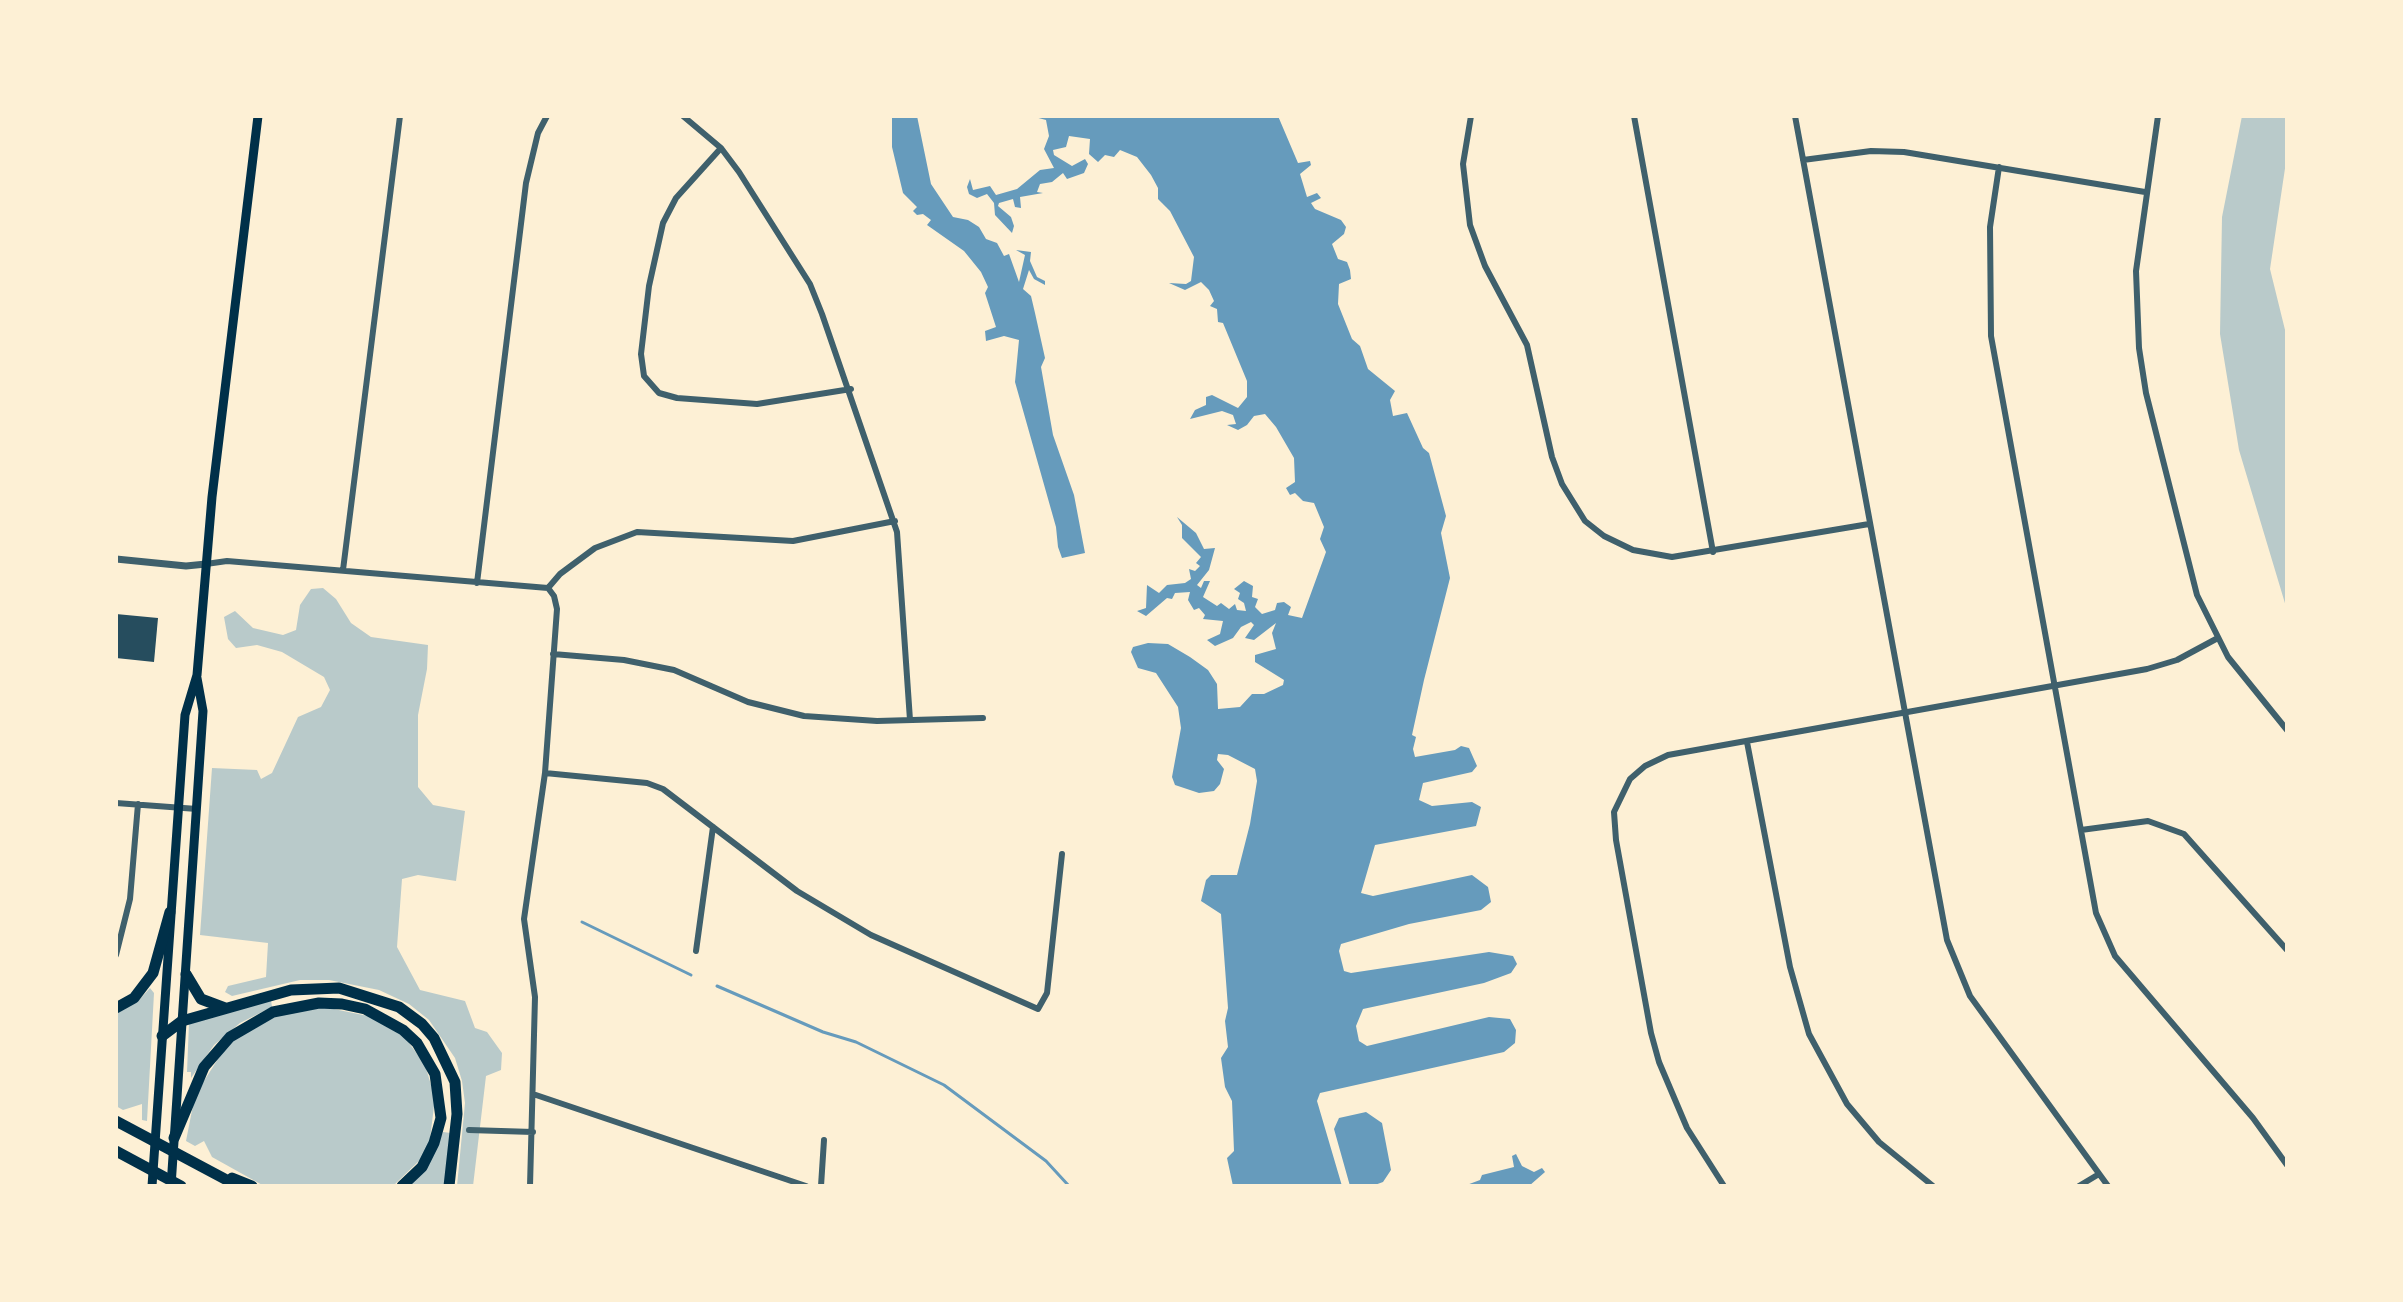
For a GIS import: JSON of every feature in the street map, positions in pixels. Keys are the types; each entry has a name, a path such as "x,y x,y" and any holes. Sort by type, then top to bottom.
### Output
{"highway":[{"path":"116,1008 134,998 153,973 170,912"},
{"path":"186,974 201,999 225,1008"},
{"path":"162,1036 182,1021 291,990 339,988 399,1007 422,1024 443,1052 456,1090 457,1114 449,1186"},
{"path":"174,1138 204,1067 230,1037 261,1017 295,1005 342,1004 365,1009 403,1030 417,1043 435,1074 441,1118 434,1143 422,1167 402,1186"},
{"path":"116,1121 238,1186"},
{"path":"116,1151 181,1186"},
{"path":"205,1168 252,1186"}],"main road":[{"path":"152,1186 185,715 197,675 206,564 258,116"},
{"path":"171,1186 203,711 197,675"}],"street":[{"path":"343,570 400,116"},
{"path":"477,583 526,183 538,133 547,116"},
{"path":"683,116 721,148 810,284 851,389 895,521 910,720"},
{"path":"1471,116 1463,164 1470,225 1485,266 1527,345 1552,457 1566,493 1585,521 1604,536 1633,550 1672,557 1869,524"},
{"path":"1634,116 1713,552"},
{"path":"1795,116 1942,922 1955,965 1979,1010 2108,1186"},
{"path":"2158,116 2145,192 2136,301 2146,393 2187,566 2216,639 2244,680 2287,730"},
{"path":"721,148 676,198 663,223 649,286 641,354 644,376 659,393 677,398 757,404 851,389"},
{"path":"1803,160 1871,151 1904,152 2145,192"},
{"path":"1999,167 1990,227 1991,336 2096,913 2115,956 2253,1118 2287,1165"},
{"path":"548,588 560,574 595,548 637,532 793,541 895,521"},
{"path":"116,559 206,564 227,561 343,570 548,588 554,596 557,609 545,773 524,919 535,997 530,1186"},
{"path":"1724,1186 1687,1128 1659,1062 1618,855 1614,812 1625,787 1645,766 1668,755 2147,669 2177,660 2216,639"},
{"path":"553,654 662,667 748,702 804,716 910,720 983,718"},
{"path":"1747,742 1790,967 1809,1034 1835,1086 1857,1116 1890,1152 1933,1186"},
{"path":"545,773 647,783 663,789 797,891 871,935 1038,1009 1047,993 1062,854"},
{"path":"116,803 197,809"},
{"path":"116,955 130,899 138,804"},
{"path":"2081,830 2148,821 2184,834 2287,950"},
{"path":"696,951 713,827"},
{"path":"533,1094 806,1186"},
{"path":"469,1130 533,1132"},
{"path":"821,1186 824,1140"},
{"path":"2079,1186 2099,1174"}],"shaded area":[{"path":"2242,116 2287,116 2287,155 2270,269 2287,338 2287,610 2239,450 2220,334 2222,217"},
{"path":"323,588 336,599 351,623 371,637 428,645 427,669 418,715 418,787 433,805 465,811 456,881 418,875 402,879 397,947 420,990 465,1001 475,1028 487,1032 502,1053 501,1070 486,1076 473,1186 457,1186 465,1103 462,1081 455,1058 429,1020 409,1004 379,990 329,980 300,980 232,996 225,992 228,986 266,977 268,943 200,935 212,768 257,770 261,779 272,773 298,717 321,707 330,690 324,677 282,652 257,645 236,648 228,639 224,617 235,611 253,628 283,635 296,630 300,605 311,589"},
{"path":"150,988 154,993 147,1121 142,1120 142,1104 123,1110 116,1106 116,1014 140,999"},
{"path":"271,1000 272,1007 240,1023 214,1045 191,1078 191,1072 187,1072 189,1023"},
{"path":"305,1008 329,1008 368,1016 404,1036 425,1065 435,1098 430,1139 422,1158 393,1186 264,1186 212,1157 204,1141 195,1146 186,1141 195,1095 225,1048 241,1034 282,1013"},
{"path":"443,1132 451,1133 444,1186 410,1186 428,1165"}],"water":[{"path":"892,116 917,116 931,184 953,217 968,220 979,227 986,239 997,243 1004,256 1009,254 1019,282 1025,255 1016,250 1031,252 1030,261 1037,277 1045,281 1045,285 1034,279 1029,270 1023,289 1031,296 1035,313 1045,358 1041,367 1053,435 1074,495 1085,553 1062,558 1058,547 1056,527 1015,382 1019,340 1004,336 986,341 985,331 996,327 985,293 988,287 981,272 964,251 927,225 931,220 913,211 917,207 903,193 892,147"},
{"path":"1031,116 1278,116 1298,163 1310,161 1311,165 1300,174 1307,197 1317,193 1321,198 1311,203 1315,209 1341,220 1346,227 1344,234 1332,244 1338,259 1347,262 1350,270 1351,279 1339,284 1338,304 1352,339 1360,346 1368,369 1395,391 1390,400 1393,416 1407,413 1423,448 1429,453 1446,516 1441,533 1450,578 1412,735 1416,737 1413,749 1415,757 1455,750 1461,746 1469,748 1477,766 1472,772 1423,783 1419,800 1432,806 1472,802 1481,807 1476,826 1375,845 1361,893 1373,896 1472,875 1488,887 1491,902 1481,910 1409,924 1341,944 1339,951 1344,971 1351,973 1489,952 1513,956 1517,964 1511,973 1484,983 1363,1009 1356,1026 1359,1041 1367,1046 1489,1017 1510,1019 1516,1030 1515,1043 1504,1052 1320,1093 1317,1101 1342,1186 1233,1186 1227,1158 1234,1151 1232,1101 1225,1087 1221,1058 1228,1047 1225,1021 1228,1008 1221,914 1201,901 1206,880 1211,875 1237,875 1250,824 1257,781 1255,769 1228,755 1218,754 1217,760 1224,769 1220,784 1214,791 1199,793 1175,785 1172,777 1181,728 1178,707 1156,673 1138,668 1131,652 1133,647 1148,643 1168,644 1190,657 1208,670 1217,684 1218,709 1240,707 1252,694 1264,694 1283,685 1284,680 1255,662 1255,655 1276,649 1272,633 1276,623 1254,640 1245,638 1254,625 1251,622 1241,627 1233,638 1215,646 1207,640 1220,634 1223,621 1203,619 1205,615 1199,608 1194,610 1188,600 1190,592 1175,593 1172,599 1167,598 1146,616 1137,611 1146,608 1147,585 1159,593 1167,585 1185,583 1191,579 1189,569 1195,571 1200,566 1196,563 1201,557 1182,538 1182,525 1177,517 1196,533 1204,549 1215,548 1209,570 1197,585 1201,588 1204,581 1210,581 1203,597 1217,606 1221,603 1229,609 1235,604 1237,610 1246,611 1244,603 1238,599 1240,593 1234,589 1244,581 1253,586 1252,597 1258,599 1255,607 1262,614 1275,610 1277,603 1284,602 1291,607 1288,615 1302,618 1326,552 1320,539 1324,527 1314,503 1303,501 1295,493 1290,495 1286,488 1295,482 1294,458 1265,414 1254,416 1238,430 1227,425 1236,424 1233,415 1222,411 1190,419 1195,410 1206,405 1206,397 1212,395 1238,408 1247,397 1247,381 1223,323 1218,322 1217,309 1210,306 1214,301 1209,290 1201,282 1185,290 1169,283 1186,284 1191,281 1194,257 1170,211 1158,199 1158,188 1151,175 1137,157 1120,150 1114,157 1105,155 1098,162 1089,154 1090,139 1069,136 1066,147 1053,150 1054,155 1072,166 1085,159 1088,164 1084,173 1067,179 1063,173 1052,182 1040,184 1037,192 1043,193 1020,197 1021,208 1015,207 1013,199 999,203 998,206 1011,217 1014,226 1012,233 995,215 994,203 987,194 977,198 969,194 967,187 970,179 973,190 990,186 996,195 1017,189 1040,170 1054,168 1044,149 1049,136 1046,120"},
{"path":"1366,1112 1382,1123 1391,1170 1383,1182 1372,1186 1350,1186 1334,1129 1339,1118"},
{"path":"1516,1154 1522,1166 1534,1172 1542,1168 1545,1172 1529,1186 1464,1186 1480,1180 1482,1175 1514,1167 1512,1156"}],"building":[{"path":"116,614 158,618 154,662 116,658"}],"waterway":[{"path":"582,922 691,975"},
{"path":"717,986 823,1032 856,1042 944,1085 1046,1161 1069,1186"}]}
